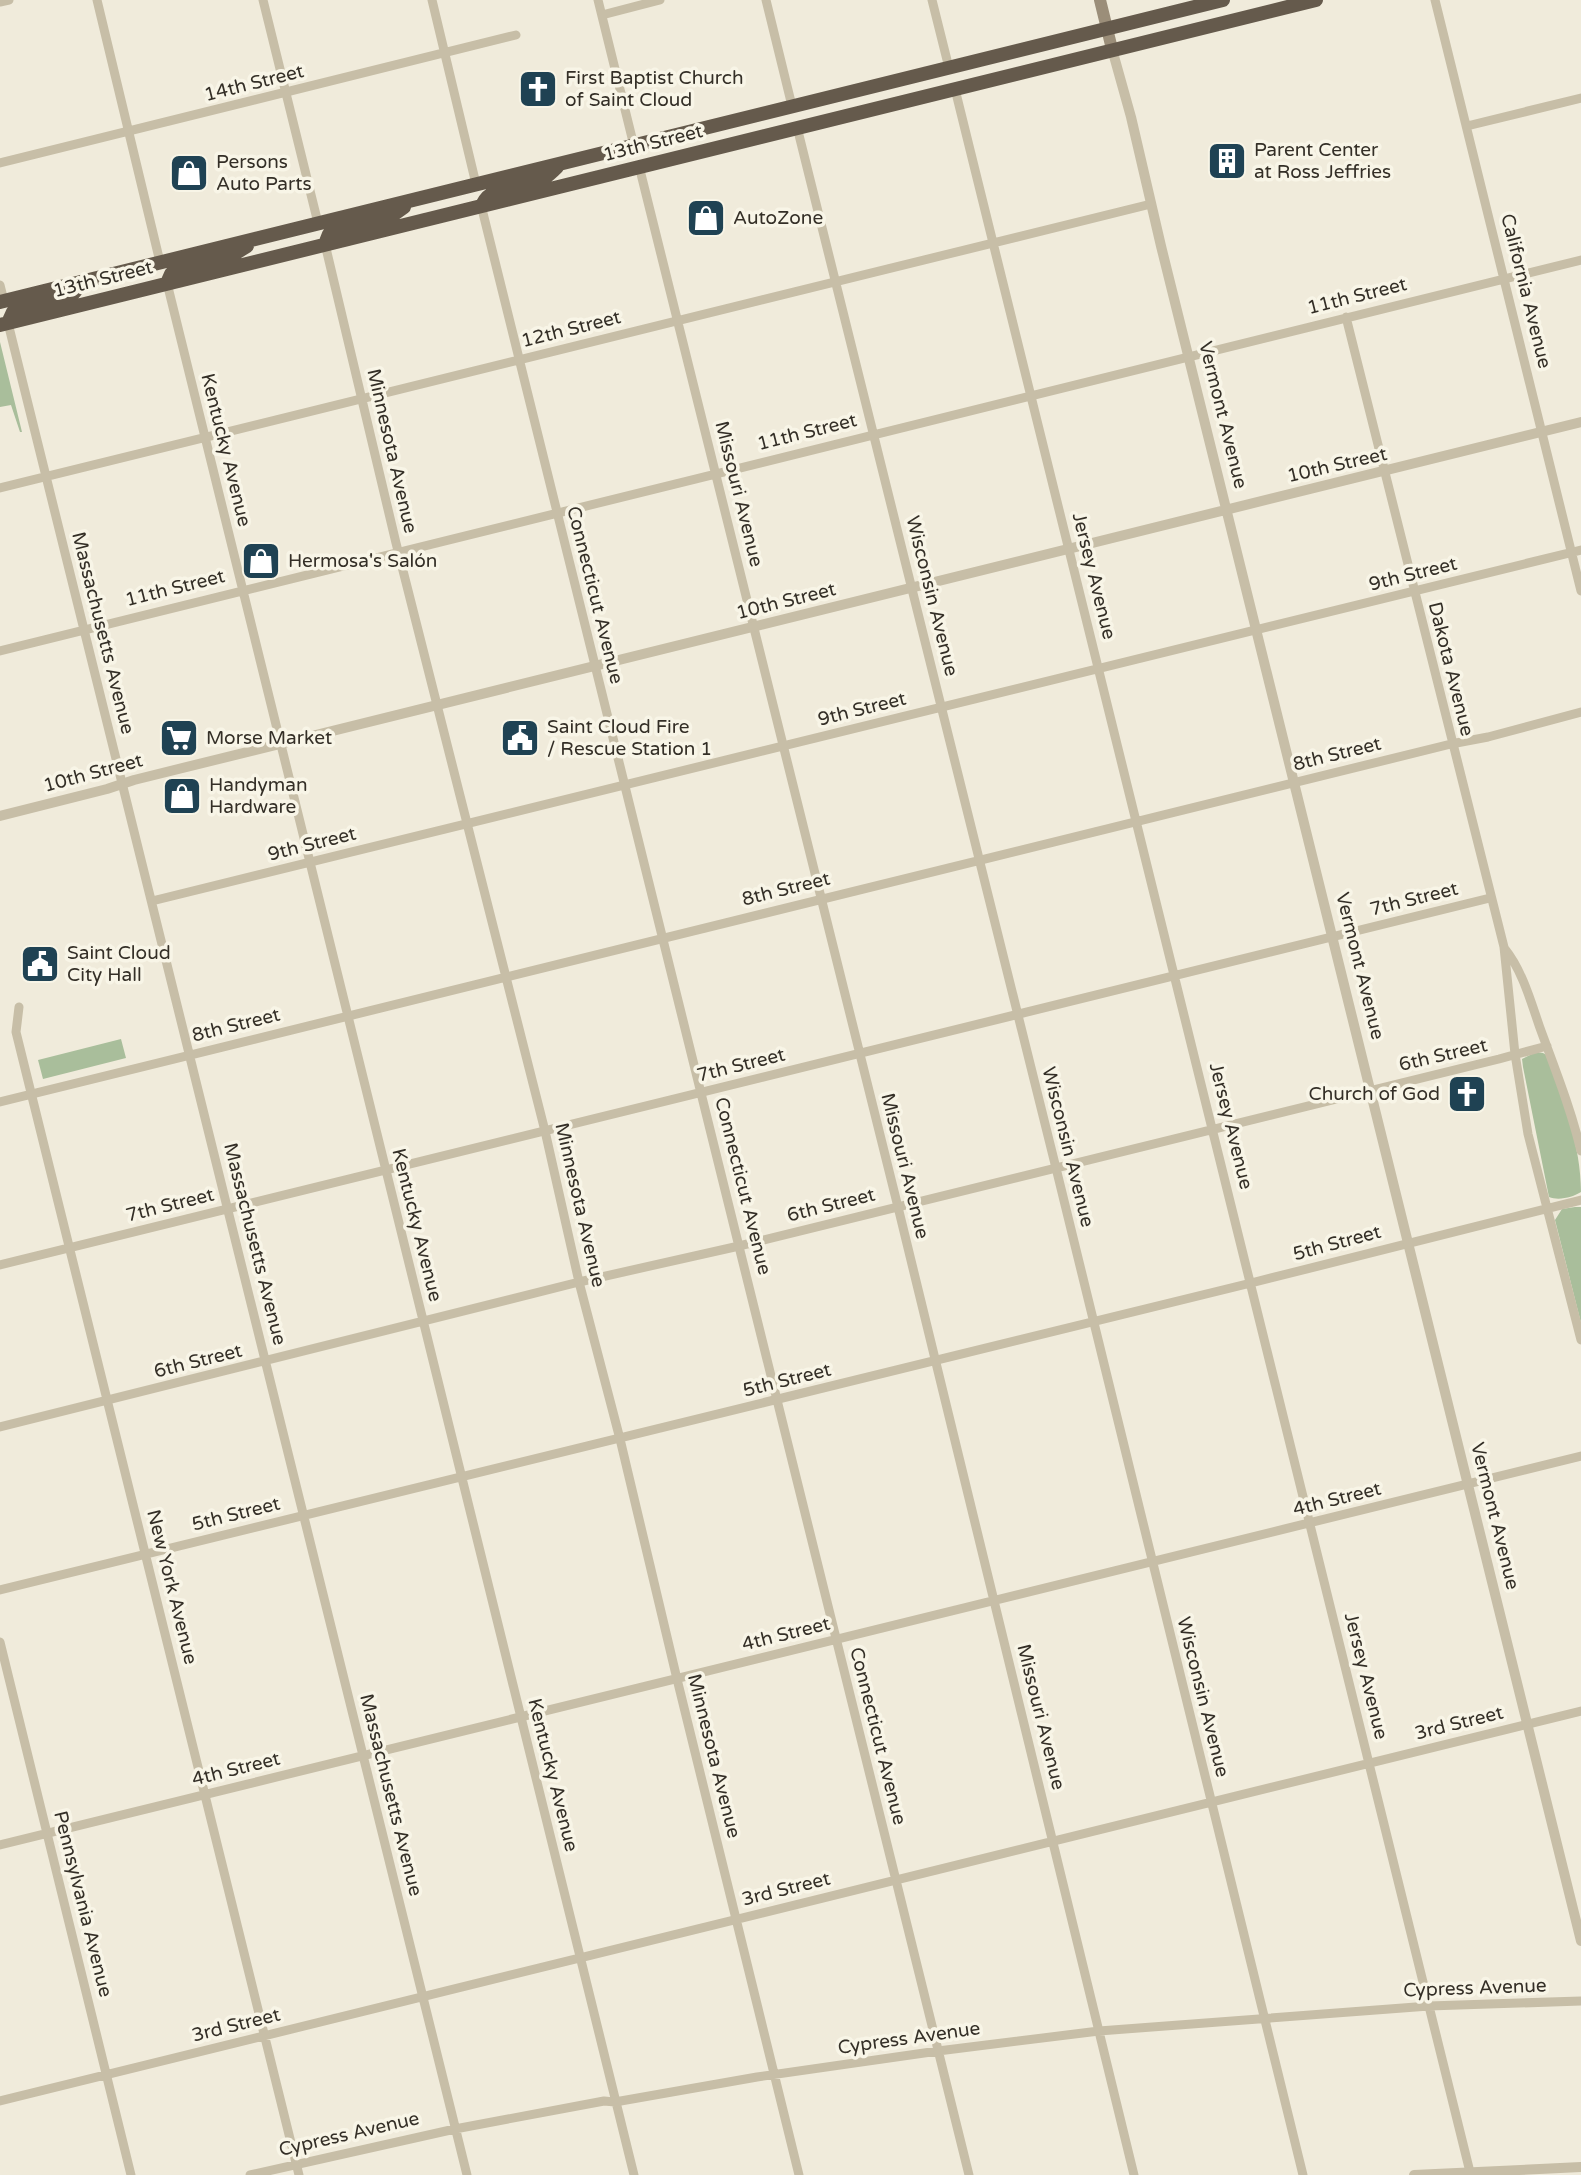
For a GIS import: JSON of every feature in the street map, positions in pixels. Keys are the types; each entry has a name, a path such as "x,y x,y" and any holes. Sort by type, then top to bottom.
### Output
{"highway":[{"name":"13th Street","path":"1,304 160,262 1223,0"},
{"path":"1234,20 1261,0"},
{"name":"13th Street","path":"4,323 1234,20 1275,5 1316,0"},
{"path":"797,127 807,110 822,99"},
{"path":"763,135 780,123 792,106"},
{"path":"639,166 642,156 669,137"},
{"path":"603,176 623,160 634,146"},
{"path":"481,205 486,196 496,190 543,178 561,164"},
{"path":"404,225 420,212 464,201 477,184"},
{"path":"325,244 329,234 390,217 411,201"},
{"path":"248,263 259,251 310,238 318,223"},
{"path":"167,283 177,269 231,256 257,239"},
{"path":"90,303 99,291 150,278 160,262"},
{"path":"4,323 13,312 22,307 72,295 83,282"}],"main road":[{"name":"Vermont Avenue","path":"1100,0 1112,49"}],"street":[{"path":"0,2 9,0"},
{"path":"97,0 160,262"},
{"path":"263,0 318,223"},
{"path":"432,0 477,184"},
{"path":"598,0 634,146"},
{"path":"602,15 660,0"},
{"path":"766,0 792,106"},
{"path":"932,0 949,68"},
{"name":"California Avenue","path":"1435,0 1543,432 1576,551 1581,592"},
{"name":"14th Street","path":"0,163 516,35"},
{"name":"Vermont Avenue","path":"1112,49 1581,1941"},
{"name":"Jersey Avenue","path":"955,89 1470,2172"},
{"path":"1467,126 1581,98"},
{"name":"Wisconsin Avenue","path":"797,127 1303,2175"},
{"name":"Missouri Avenue","path":"639,166 936,1360 1134,2175"},
{"name":"12th Street","path":"0,488 1151,204"},
{"name":"Connecticut Avenue","path":"481,205 969,2175"},
{"name":"Minnesota Avenue","path":"325,244 398,551 545,1130 579,1282 620,1438 799,2175"},
{"name":"11th Street","path":"0,651 1581,260"},
{"name":"Kentucky Avenue","path":"167,283 634,2175"},
{"path":"0,285 1,304"},
{"name":"Dakota Avenue","path":"1346,317 1504,947 1515,1054 1528,1134 1581,1340"},
{"name":"Massachusetts Avenue","path":"4,323 46,477 191,1055 467,2175"},
{"name":"10th Street","path":"0,816 280,744 1581,422"},
{"name":"9th Street","path":"152,901 1576,551"},
{"name":"8th Street","path":"0,1102 1581,712"},
{"name":"7th Street","path":"0,1265 1490,898"},
{"name":"Dakota Avenue","path":"1504,947 1511,956 1526,990 1561,1081 1581,1151"},
{"name":"New York Avenue","path":"19,1007 16,1032 299,2175"},
{"name":"6th Street","path":"0,1427 579,1282 898,1207 1547,1046"},
{"name":"5th Street","path":"0,1590 1581,1200"},
{"name":"4th Street","path":"0,1845 1581,1456"},
{"name":"Pennsylvania Avenue","path":"0,1642 131,2175"},
{"name":"3rd Street","path":"0,2101 1581,1711"},
{"name":"Cypress Avenue","path":"250,2175 456,2129 604,2101 615,2102 938,2051 1099,2031 1264,2018 1429,2006 1581,2001"},
{"path":"1414,2175 1581,2167"}],"green space":[{"path":"0,342 22,432 11,405 0,407"},
{"path":"121,1039 126,1058 43,1079 38,1060"},
{"path":"1536,1052 1548,1056 1575,1140 1581,1192 1566,1198 1549,1197 1522,1059"},
{"path":"1581,1207 1581,1323 1555,1220 1562,1209"}],"place":[{"name":"First Baptist Church of Saint Cloud","path":"538,89"},
{"name":"Parent Center at Ross Jeffries","path":"1227,161"},
{"name":"Persons Auto Parts","path":"189,173"},
{"name":"AutoZone","path":"706,218"},
{"name":"Hermosa's Salón","path":"261,561"},
{"name":"Morse Market","path":"179,738"},
{"name":"Saint Cloud Fire / Rescue Station 1","path":"520,738"},
{"name":"Handyman Hardware","path":"182,796"},
{"name":"Saint Cloud City Hall","path":"40,964"},
{"name":"Church of God","path":"1467,1094"}]}
